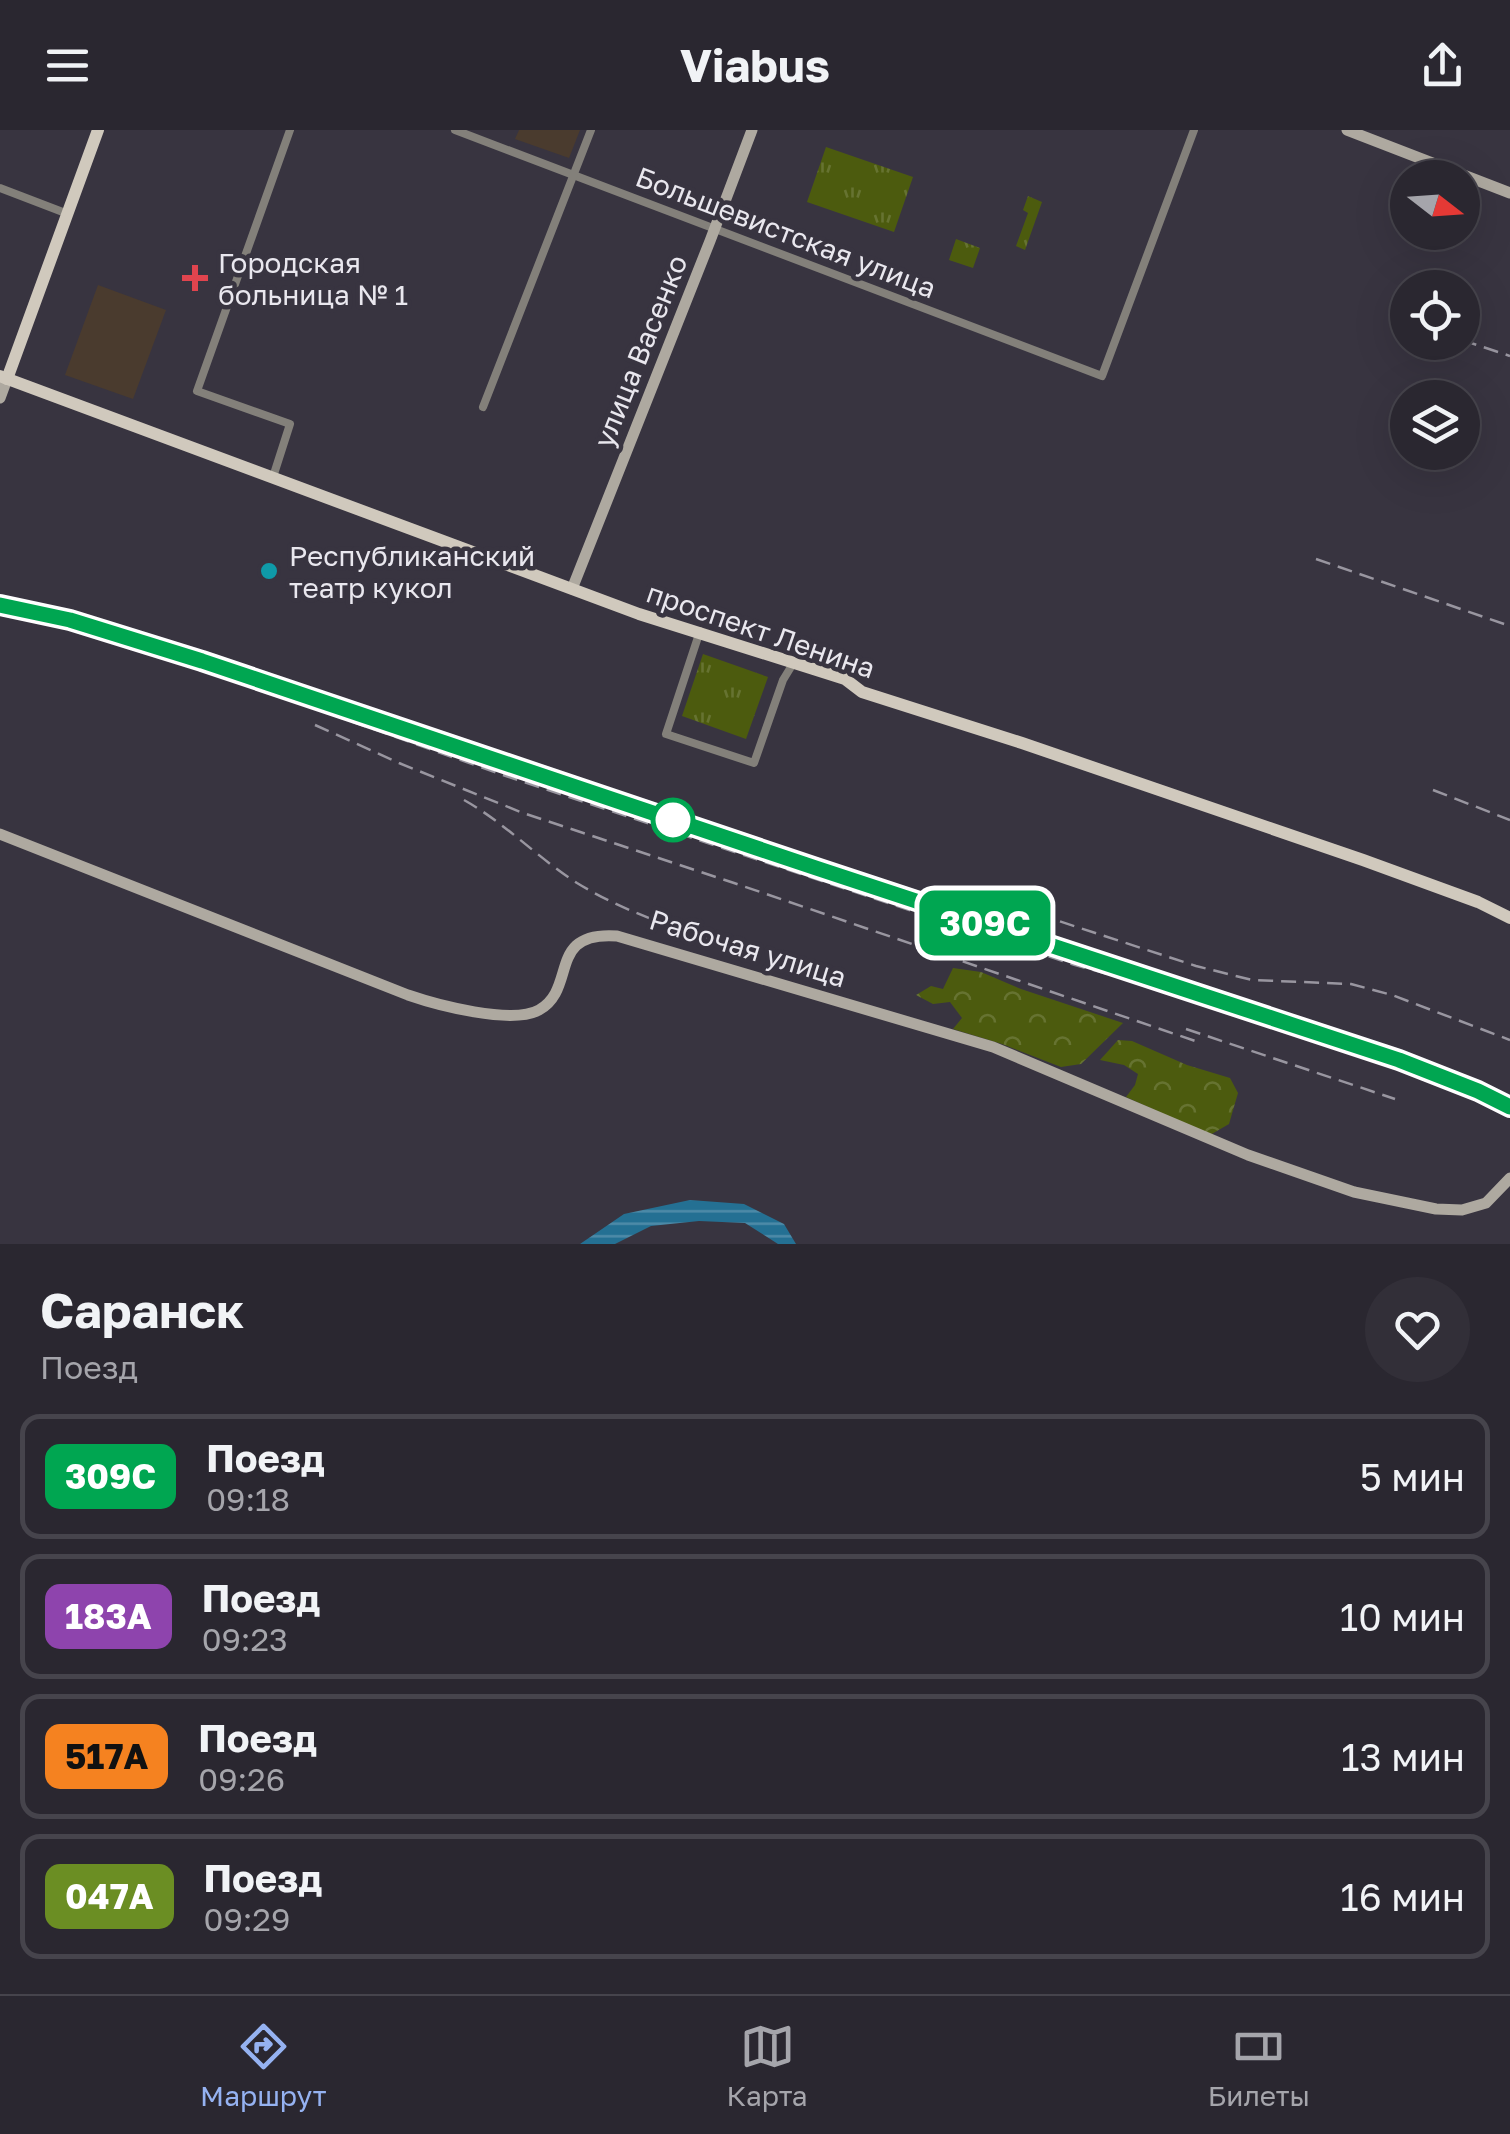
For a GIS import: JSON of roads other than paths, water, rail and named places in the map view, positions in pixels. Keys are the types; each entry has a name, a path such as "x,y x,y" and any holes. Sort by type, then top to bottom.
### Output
{"main road":[{"path":"4,378 98,130"},
{"name":"проспект Ленина","path":"4,378 640,614 845,679 862,692 1022,742 1380,866 1510,918"}],"street":[{"path":"273,477 290,424 197,391 290,130"},
{"name":"Большевистская улица","path":"455,130 1102,376 1194,130"},
{"path":"483,407 591,130"},
{"name":"улица Васенко","path":"572,589 752,130"},
{"path":"1346,130 1510,193"},
{"path":"0,188 68,214"},
{"path":"0,398 4,378"},
{"path":"700,631 666,734 754,763 783,680 794,662"},
{"name":"Рабочая улица","path":"0,834 408,995 447,1006 512,1015 536,1012 549,1002 577,944 592,937 617,936 993,1046 1248,1155 1354,1192 1436,1209 1462,1210 1494,1198 1510,1178"}],"water":[{"path":"690,1200 744,1204 784,1224 796,1244 778,1244 745,1223 699,1221 651,1226 615,1244 580,1244 624,1214"}],"railway":[{"path":"1480,346 1510,356"},
{"path":"1316,559 1510,626"},
{"path":"0,613 68,627 181,661 503,775 1075,965 1176,993 1363,1055 1476,1098 1510,1116"},
{"path":"315,725 523,813 1198,1042"},
{"path":"1433,790 1510,820"},
{"path":"464,800 598,895 662,923 751,953"},
{"path":"971,899 1016,907 1196,966 1252,980 1351,984 1392,995 1510,1040"},
{"path":"1186,1029 1395,1099"}],"train":[{"name":"309С","path":"0,605 70,620 202,661 1399,1060 1510,1107"}],"place":[{"name":"Городская больница № 1","path":"195,278"},
{"name":"Республиканский театр кукол","path":"269,571"}]}
